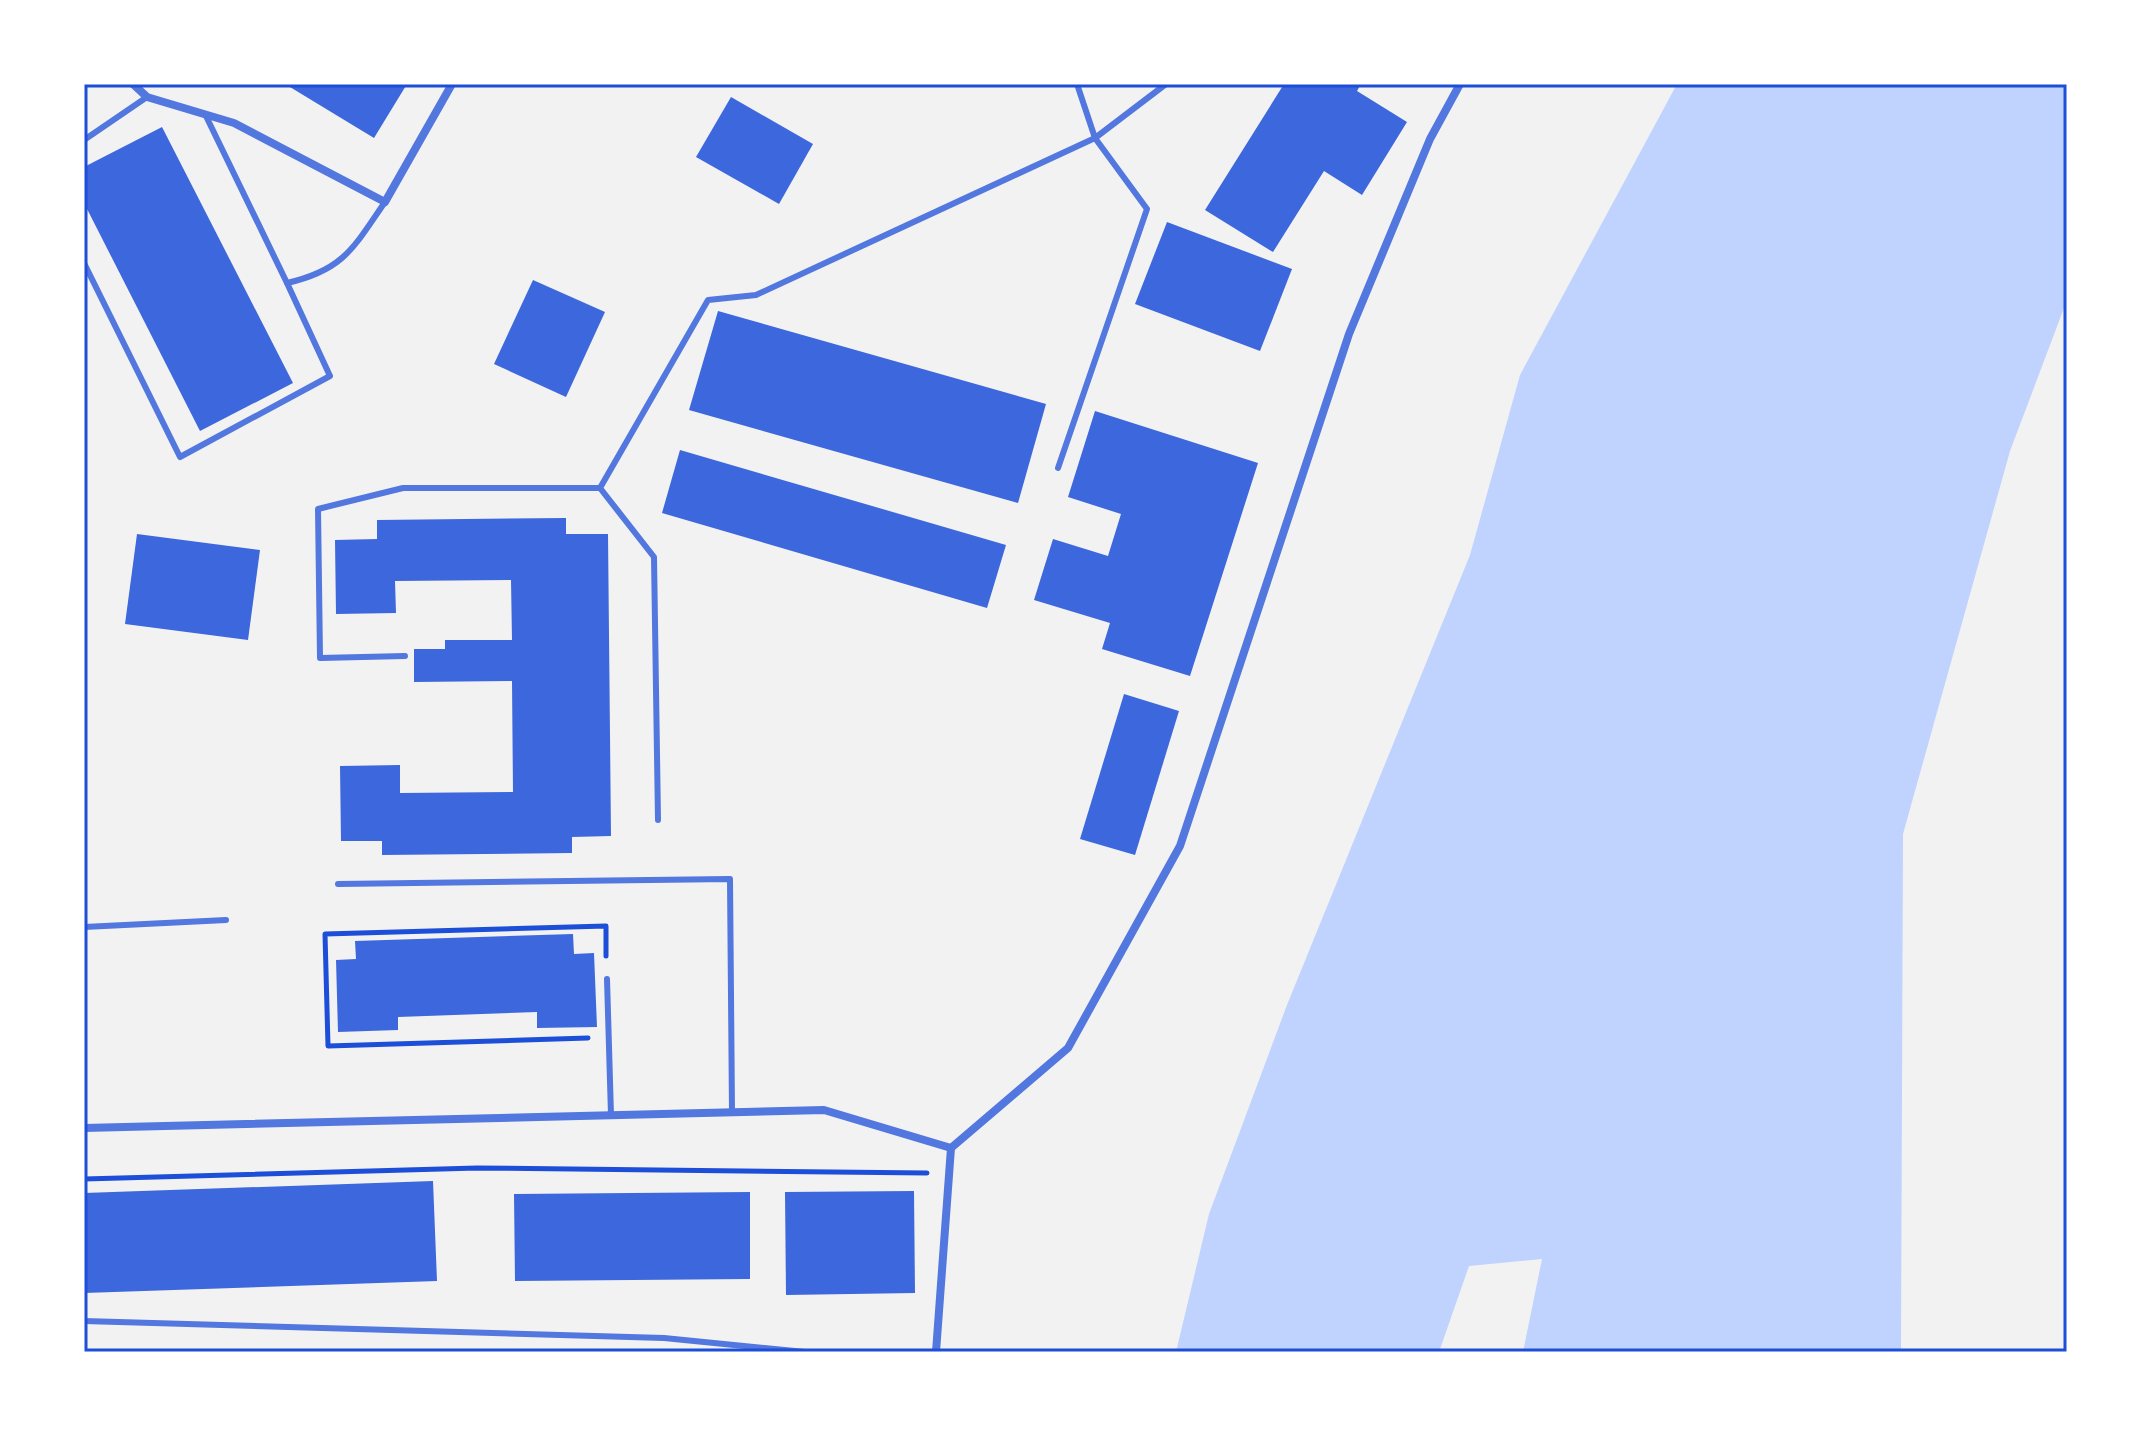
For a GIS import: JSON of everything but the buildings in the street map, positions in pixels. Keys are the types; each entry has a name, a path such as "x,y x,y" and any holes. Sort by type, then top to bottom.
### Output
{"street":[{"path":"133,84 147,97 234,123 385,202 452,84"},
{"path":"936,1352 951,1148 1068,1048 1180,846 1349,334 1430,139 1460,84"},
{"path":"84,1128 824,1110 951,1148"}],"lane":[{"path":"1058,468 1147,209 1095,138 1077,84"},
{"path":"600,488 708,300 756,295 1095,138 1166,84"},
{"path":"84,140 147,97"},
{"path":"84,263 180,457 330,376 205,114"},
{"path":"287,283 320,276 350,253 385,202"},
{"path":"405,656 320,658 318,509 403,488 600,488"},
{"path":"600,488 654,557 658,820"},
{"path":"338,884 730,879 732,1112"},
{"path":"84,927 226,920"},
{"path":"607,979 611,1115"},
{"path":"84,1321 664,1338 805,1352"}],"path":[{"path":"607,979 606,926 325,934 328,1046 609,1037"},
{"path":"84,1179 477,1168 949,1174"}],"water":[{"path":"1677,84 2067,84 2067,300 2010,451 1903,834 1901,1352 1523,1352 1542,1259 1469,1266 1439,1352 1176,1352 1209,1214 1287,1005 1470,555 1520,375"}]}
